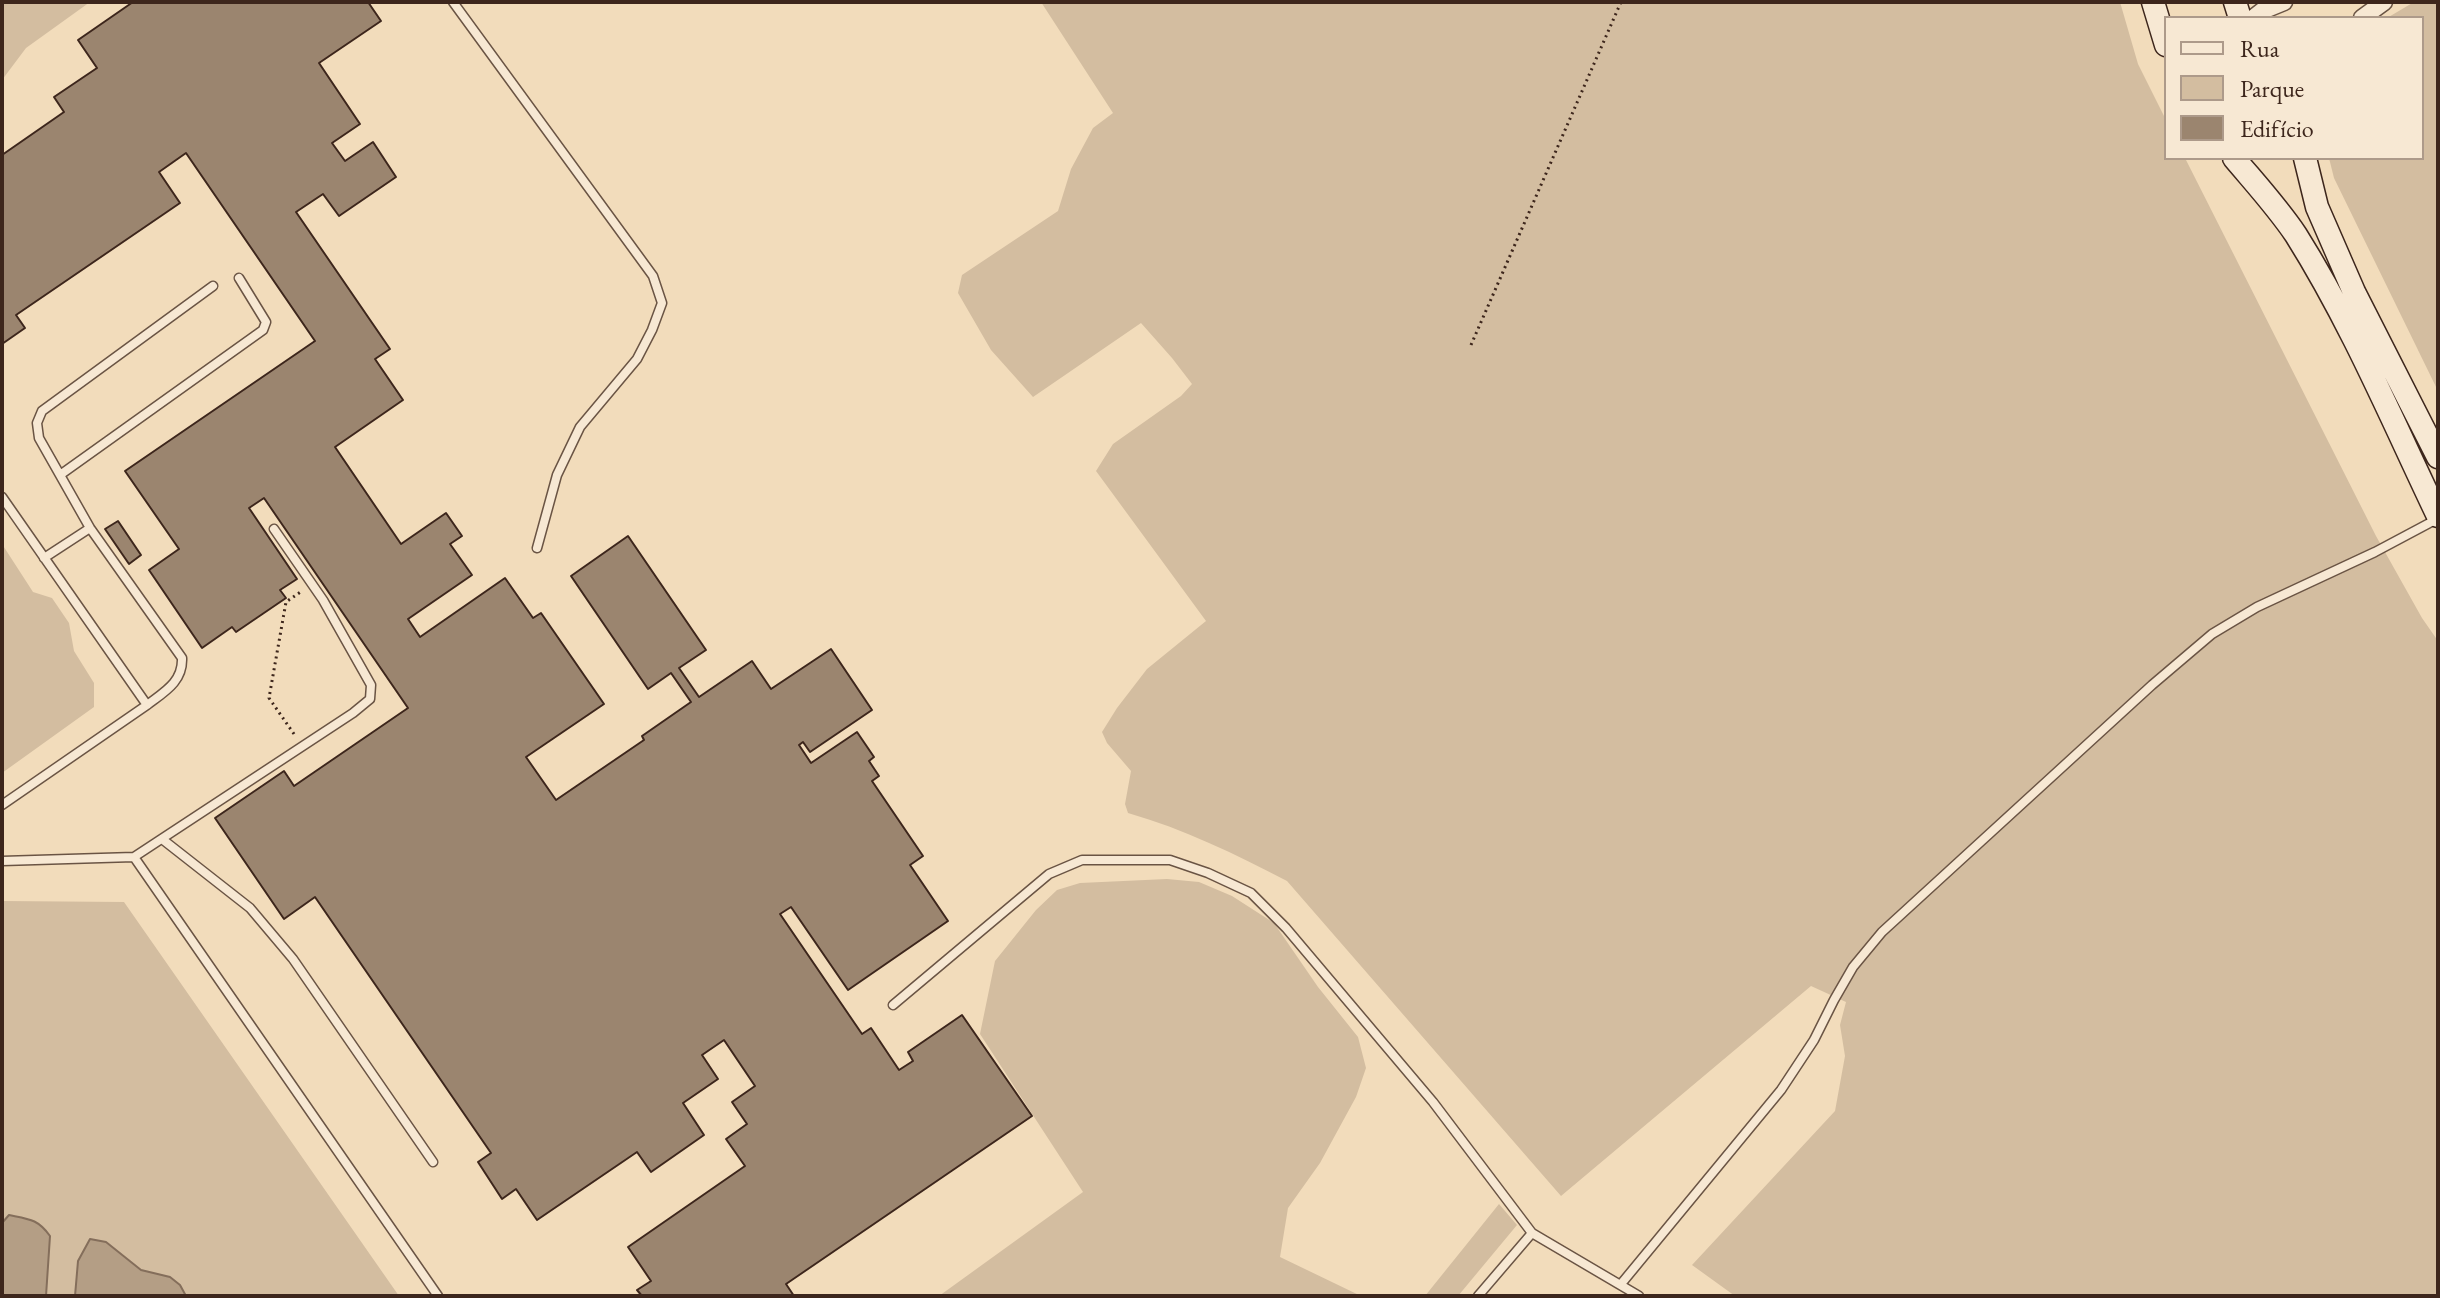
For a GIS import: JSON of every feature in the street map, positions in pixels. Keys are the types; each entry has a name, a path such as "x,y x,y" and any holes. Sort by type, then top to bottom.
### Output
{"main road":[{"path":"2153,2 2164,38"},
{"path":"2236,160 2294,233 2322,280 2438,518"},
{"path":"2305,160 2317,207 2354,292 2438,457"}],"street":[{"path":"2256,16 2284,2"},
{"path":"2365,16 2384,2"}],"lane":[{"path":"453,2 653,276 662,303 637,359 580,427 557,475 537,548"},
{"path":"60,475 263,330 266,322 239,278"},
{"path":"2,805 147,705 174,684 182,669 182,658 90,528 39,438 37,423 42,411 213,286"},
{"path":"2,497 147,705"},
{"path":"1621,1284 1781,1090 1814,1040 1853,967 1882,932 2212,634 2257,607 2375,552 2438,518"},
{"path":"44,558 90,528"},
{"path":"2,861 134,857 303,747 370,699 371,685 312,585 274,529"},
{"path":"162,839 250,908 293,959 433,1162"},
{"path":"134,857 438,1296"},
{"path":"893,1005 1049,874 1082,860 1170,860 1208,873 1251,893 1286,928 1433,1102 1532,1233 1639,1296"},
{"path":"1478,1296 1532,1233"}],"path":[{"path":"1471,345 1621,2"},
{"path":"303,747 269,698 286,602 312,585"}],"green space":[{"path":"2,2 90,2 26,48 2,80"},
{"path":"1041,2 2120,2 2138,64 2164,116 2164,160 2186,160 2376,536 2438,641 2438,1296 1735,1296 1692,1265 1835,1111 1845,1056 1840,1025 1846,1002 1811,986 1561,1196 1287,881 1209,843 1128,813 1125,804 1131,771 1107,743 1102,732 1147,669 1206,621 1096,471 1113,444 1181,396 1192,384 1141,323 1033,397 991,350 958,293 962,275 1058,211 1071,169 1093,128 1113,113"},
{"path":"2414,2 2438,2 2438,391 2334,178 2330,160 2424,160 2424,16 2390,16"},
{"path":"2,544 33,592 52,598 69,623 74,651 94,683 94,707 2,773"},
{"path":"1167,879 1199,882 1232,896 1274,923 1318,987 1358,1037 1366,1068 1356,1097 1320,1163 1288,1208 1280,1257 1361,1296 939,1296 1083,1192 980,1034 995,961 1036,910 1057,890 1080,883"},
{"path":"2,901 124,902 399,1296 186,1296 171,1279 142,1271 122,1254 76,1285 75,1296 46,1296 50,1236 9,1216 2,1223"},
{"path":"1499,1204 1517,1225 1458,1296 1425,1296"}],"shaded area":[{"path":"9,1215 37,1223 50,1236 46,1296 2,1296 2,1223"},
{"path":"90,1239 106,1242 141,1270 170,1277 180,1285 186,1296 75,1296 78,1261"}],"building":[{"path":"133,2 368,2 381,21 319,63 360,124 332,143 345,161 373,142 396,177 339,216 323,194 296,212 390,349 375,359 403,400 335,447 401,544 446,513 462,536 450,544 472,575 408,619 420,637 505,578 533,618 541,613 604,704 526,757 556,800 644,740 642,736 691,702 671,673 648,689 571,576 628,536 706,650 679,668 699,697 752,661 771,689 831,649 872,710 810,752 803,742 799,745 811,763 857,732 874,757 869,761 879,776 872,781 923,856 910,865 948,921 848,990 791,907 780,914 862,1034 871,1028 899,1070 913,1061 908,1052 962,1015 1032,1116 786,1284 794,1296 642,1296 637,1290 651,1281 628,1247 745,1166 726,1139 747,1124 732,1102 755,1086 724,1040 702,1055 718,1079 683,1103 704,1135 651,1172 637,1152 537,1220 516,1189 502,1199 478,1162 491,1153 315,897 284,919 215,818 284,771 294,786 408,708 264,498 249,508 297,579 280,590 286,598 236,632 232,627 202,648 149,570 179,549 125,471 315,341 186,153 159,172 180,203 16,315 25,328 2,344 2,155 64,112 54,97 97,68 78,40"},
{"path":"118,521 141,555 129,564 105,529"}]}
